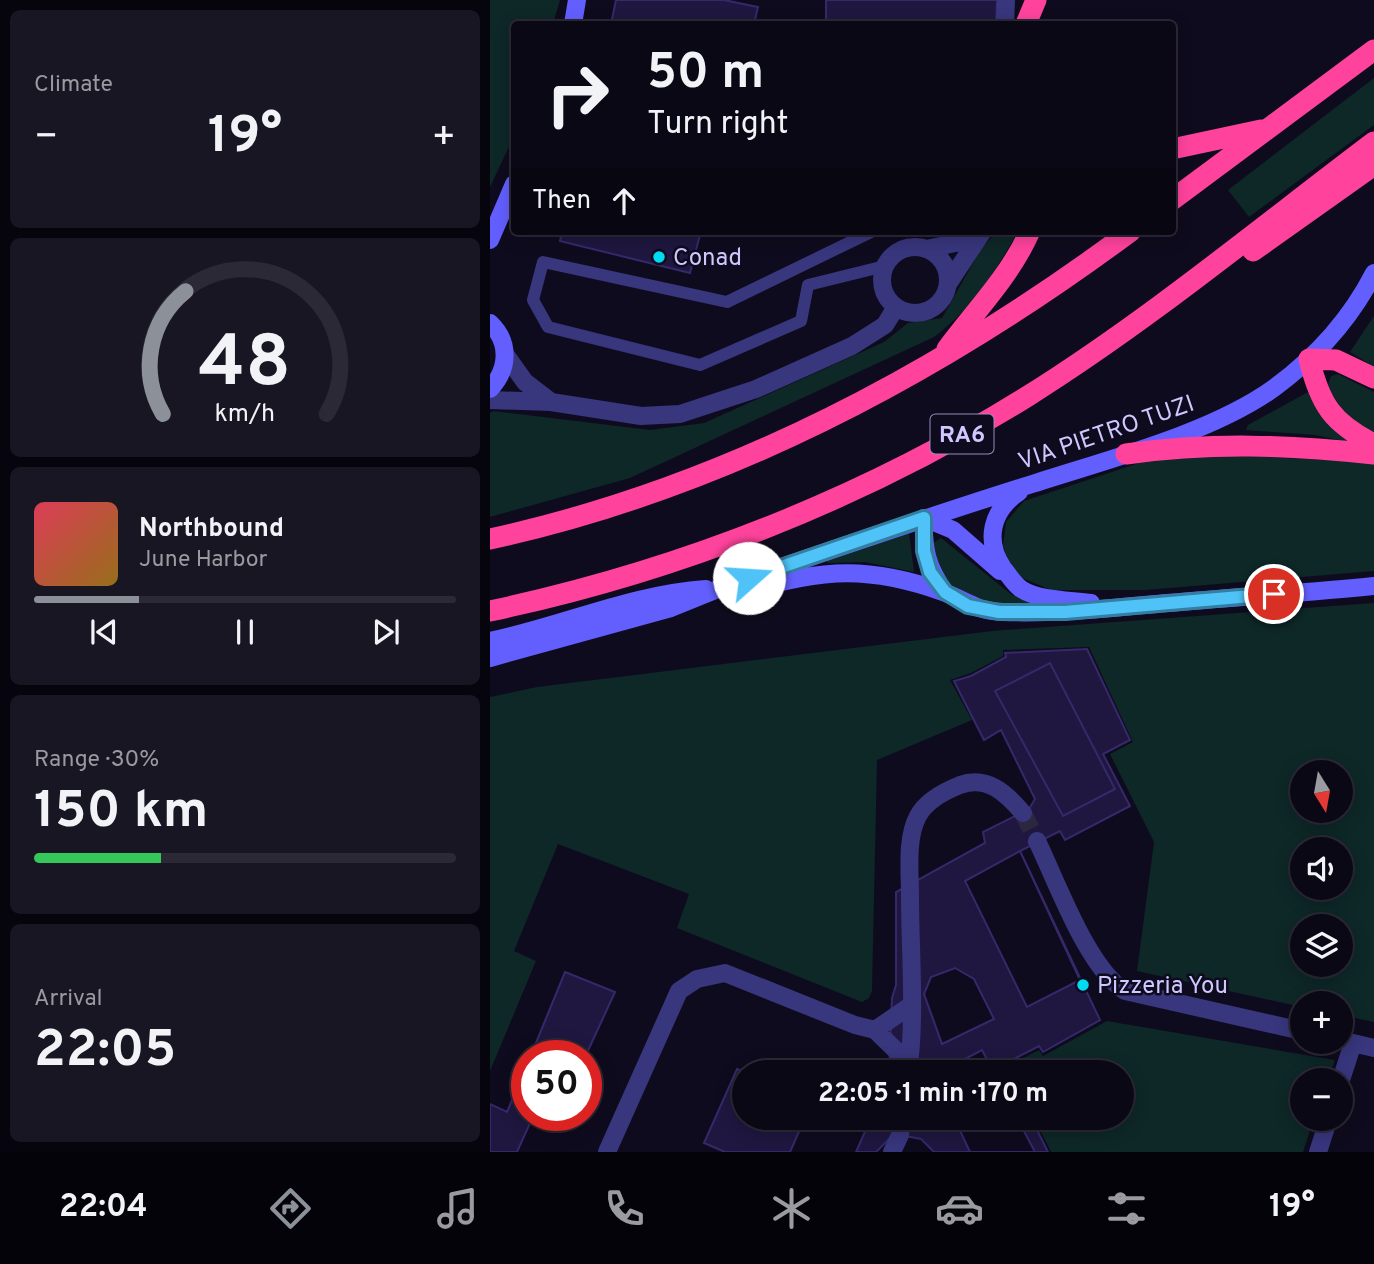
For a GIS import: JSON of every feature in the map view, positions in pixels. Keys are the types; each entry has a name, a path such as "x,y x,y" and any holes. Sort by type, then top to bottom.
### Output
{"highway":[{"path":"1027,21 1036,0"},
{"path":"1176,197 1374,50"},
{"path":"1176,148 1267,128"},
{"name":"RA6","path":"490,611 608,582 800,513 949,442 1028,396 1121,334 1374,142"},
{"path":"1121,334 1207,284 1374,165"},
{"path":"940,358 1019,256 1028,235"},
{"path":"490,539 536,529 662,490 748,456 837,415 1011,317 1125,235"},
{"path":"1374,377 1336,360 1309,359 1323,404 1351,432 1374,444"},
{"path":"1126,454 1191,445 1301,446 1374,454"}],"main road":[{"path":"574,21 578,0"},
{"path":"490,240 511,191"},
{"name":"VIA PIETRO TUZI","path":"490,658 671,608 723,587 924,518 1126,454 1212,422 1272,389 1309,359 1342,325 1374,273"},
{"path":"490,323 499,333 505,354 502,373 490,388"},
{"path":"1013,583 993,545 995,518 1003,502 1029,485"},
{"path":"945,592 930,572 924,551 924,518 953,530 1013,583 1040,596 1123,607"},
{"path":"581,634 707,604 788,579 828,572 862,573 945,592 968,606 999,612 1065,612 1374,586"},
{"name":"VIA PIETRO TUZI","path":"490,640 542,630 667,592 723,587"},
{"path":"490,664 540,645"}],"street":[{"path":"1005,21 1006,0"},
{"path":"975,235 965,241 926,248 905,248 896,253 885,266 883,290 896,307 906,312 928,310 945,295 948,284 979,235"},
{"path":"926,248 943,262 948,284"},
{"path":"490,400 551,402 641,416 680,414 714,405 852,346 885,325 896,307"},
{"path":"505,354 525,382 551,402"},
{"path":"909,1060 909,859 916,818 927,804 952,788 970,781 988,783 1009,796 1023,813"},
{"path":"1037,841 1077,925 1102,972 1112,984 1125,991 1290,1028"},
{"path":"607,1152 679,991 697,979 725,973 855,1025 875,1030 901,1060"},
{"path":"875,1030 910,1006"},
{"path":"1353,1043 1374,1048"},
{"path":"892,1152 901,1130"},
{"path":"1318,1152 1325,1131"}],"lane":[{"path":"865,235 727,302 543,262 533,300 548,327 699,365 801,321 808,285 885,266"}],"green space":[{"path":"490,0 560,0 554,21 511,21 511,142 490,187"},
{"path":"1374,78 1374,125 1249,217 1228,190"},
{"path":"993,235 1016,235 972,302 934,337 630,478 490,517 490,413 493,411 650,430 704,423 884,342 908,323 942,318 981,249"},
{"path":"1374,316 1374,367 1350,352"},
{"path":"1338,374 1374,392 1374,432 1352,418 1335,399 1328,384 1331,376"},
{"path":"1308,392 1319,414 1352,443 1315,435 1246,430 1248,425"},
{"path":"1203,454 1374,462 1374,571 1146,590 1051,590 1020,577 1007,558 1003,545 1006,522 1024,501 1142,462"},
{"path":"909,533 914,572 865,562 828,563 825,559"},
{"path":"941,538 1012,595 1048,607 1000,608 950,587 935,558 933,543"},
{"path":"1374,603 1374,1022 1353,1018 1353,991 1290,991 1290,1004 1137,971 1154,842 1110,754 1133,742 1089,647 1003,650 1003,656 971,673 950,680 972,720 877,760 872,991 869,998 862,1002 677,928 689,894 558,844 514,951 536,961 490,1071 490,697 537,687 992,631"},
{"path":"1107,1021 1335,1060 1332,1068 1290,1068 1290,1131 1310,1131 1303,1152 1051,1152 1040,1130 1134,1130 1134,1060 1020,1060 1039,1050 1043,1056"}],"building":[{"path":"616,0 724,0 758,7 755,21 612,21"},
{"path":"826,0 997,0 996,21 826,21"},
{"name":"Conad","path":"561,235 700,235 690,273 560,241"},
{"path":"1087,649 1130,740 1103,754 1130,806 1065,840 1060,831 1020,851 1100,1020 1043,1052 1039,1046 1012,1060 890,1060 892,998 896,985 896,892 985,843 983,832 1029,809 1035,799 1001,730 984,740 954,681 971,676 1006,657 1005,653","holes":["1050,663 1115,789 1063,816 995,691","955,968 974,979 994,1019 942,1044 924,994 931,977"]},
{"path":"1050,663 1115,789 1063,816 995,691"},
{"path":"1020,851 1080,980 1027,1007 965,881"},
{"path":"565,972 615,992 593,1040 537,1040"},
{"path":"982,1050 987,1060 963,1060"},
{"path":"732,1080 732,1130 800,1130 790,1152 725,1152 704,1143"},
{"path":"511,1102 511,1131 526,1131 517,1152 490,1152 490,1104 507,1112"},
{"path":"866,1130 1037,1130 1048,1152 934,1152 921,1139 900,1135 889,1139 876,1152 856,1152"},
{"path":"960,1130 1023,1130 1035,1152 970,1152"}],"tunnel":[{"path":"1023,813 1037,841"}],"place":[{"name":"Conad","path":"659,257"},
{"name":"Pizzeria You","path":"1083,985"}],"route":[{"path":"749,578 924,518 924,551 930,572 945,592 968,606 999,612 1065,612 1274,594"}]}
